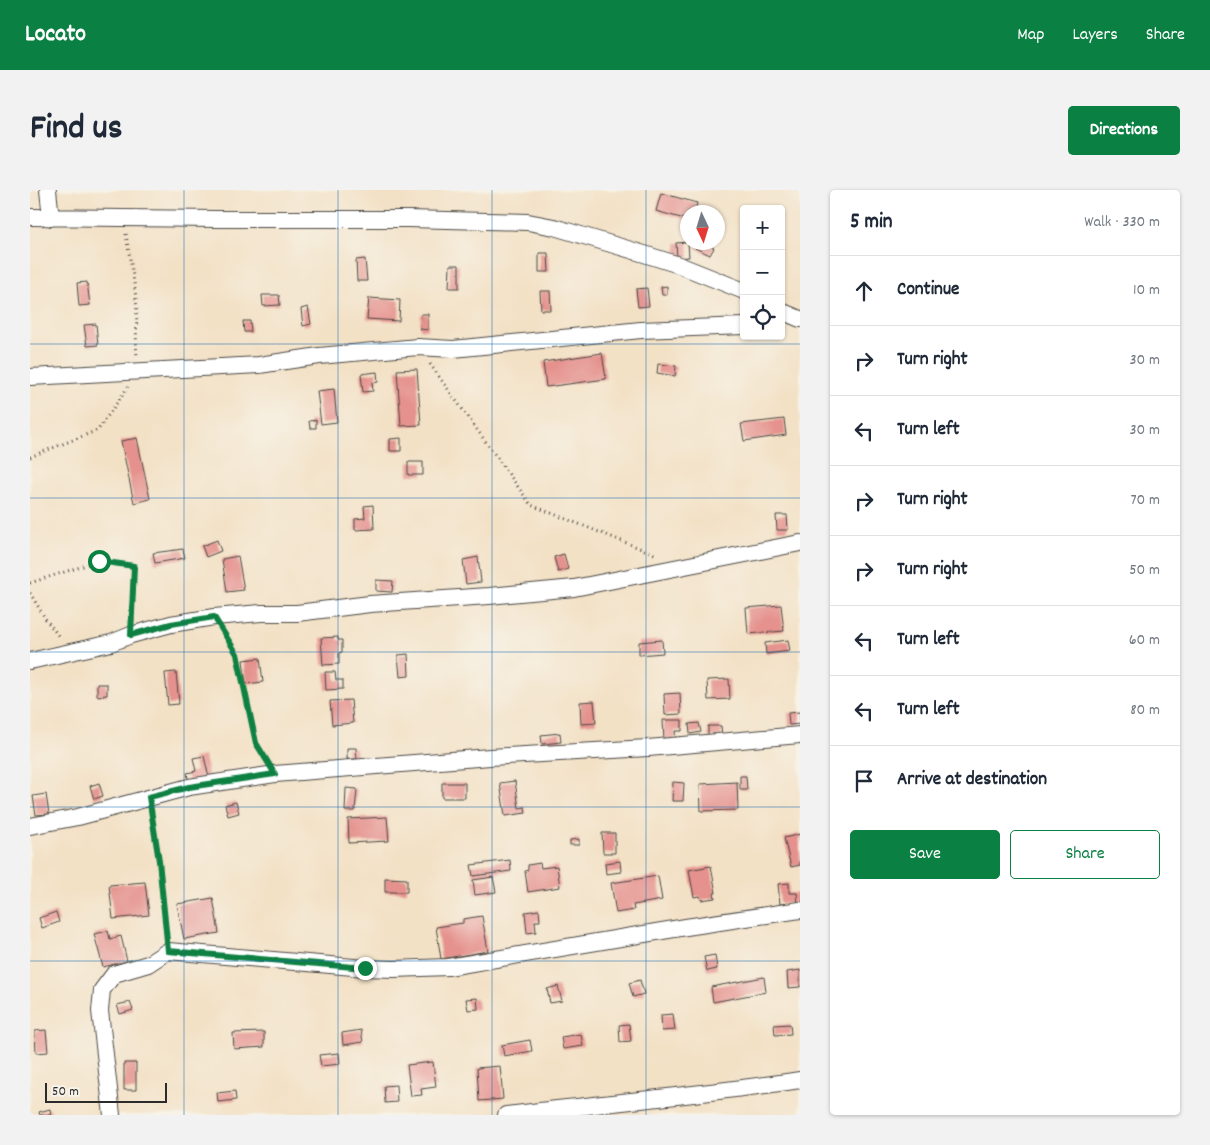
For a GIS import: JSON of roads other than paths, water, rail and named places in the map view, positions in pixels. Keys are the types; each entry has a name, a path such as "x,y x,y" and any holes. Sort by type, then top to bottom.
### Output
{"street":[{"path":"48,190 52,218"},
{"path":"30,217 408,219 528,222 554,227 679,265 740,289"},
{"path":"785,313 800,321"},
{"path":"785,323 800,321"},
{"path":"30,377 259,365 319,356 418,347 453,349 641,330 740,326"},
{"path":"30,661 111,642 171,624 214,617 261,613 297,613 370,604 574,588 800,543"},
{"path":"30,826 78,817 189,787 275,774 490,757 648,748 800,735"},
{"path":"112,1115 100,1011 102,990 114,974 148,964 168,951 365,968 448,967 800,910"},
{"path":"506,1115 751,1088 800,1080"}]}
